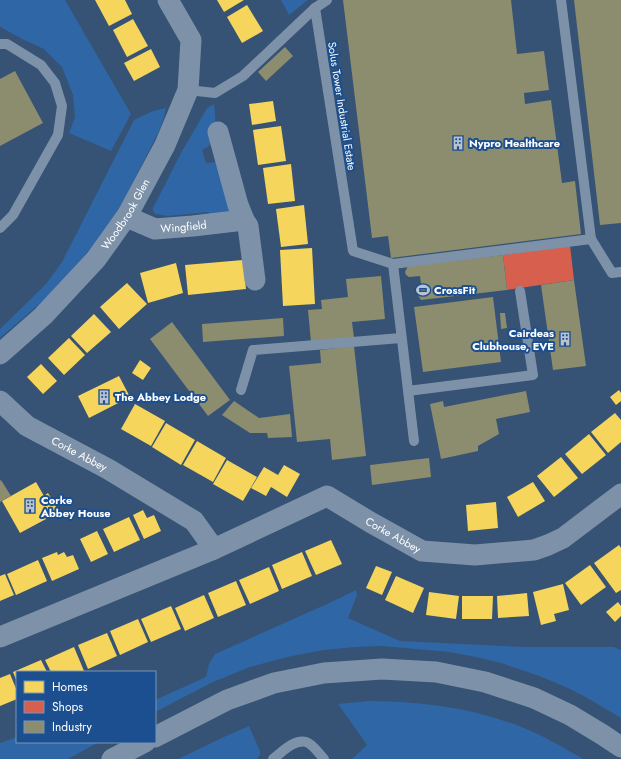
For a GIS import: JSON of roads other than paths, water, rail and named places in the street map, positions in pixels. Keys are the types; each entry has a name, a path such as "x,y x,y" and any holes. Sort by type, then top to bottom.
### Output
{"street":[{"name":"Woodbrook Glen","path":"0,354 43,316 110,241 128,214 165,145 188,90 191,40 168,0"},
{"path":"215,146 238,206 248,226 256,280"},
{"name":"Wingfield","path":"128,214 134,220 156,229 244,220"},
{"name":"Corke Abbey","path":"0,401 27,426 108,469 194,521 214,549"},
{"name":"Corke Abbey","path":"0,637 214,549 327,496 422,551 475,555 534,550 541,548 563,538 621,494"},
{"path":"156,736 227,700 274,683 324,673 382,669 436,672 485,682 534,698 570,715 603,734 621,747"},
{"path":"112,759 143,743"}],"lane":[{"path":"188,90 215,93 243,76 315,8 327,0"},
{"path":"561,0 591,239 612,273 621,272"},
{"name":"Solus Tower Industrial Estate","path":"315,8 353,251 393,264"},
{"path":"0,44 7,44 41,65 55,83 62,106 58,135 13,215 0,228"},
{"path":"414,441 393,264 591,239"},
{"path":"408,391 533,375 520,291"},
{"path":"241,390 254,350 401,338"},
{"path":"273,759 292,745 298,742 306,742 312,746 324,759"}],"place":[{"name":"Nypro Healthcare","path":"458,143"},
{"name":"CrossFit","path":"423,290"},
{"name":"Cairdeas Clubhouse, EVE","path":"565,339"},
{"name":"The Abbey Lodge","path":"104,397"},
{"name":"Corke Abbey House","path":"30,506"}]}
